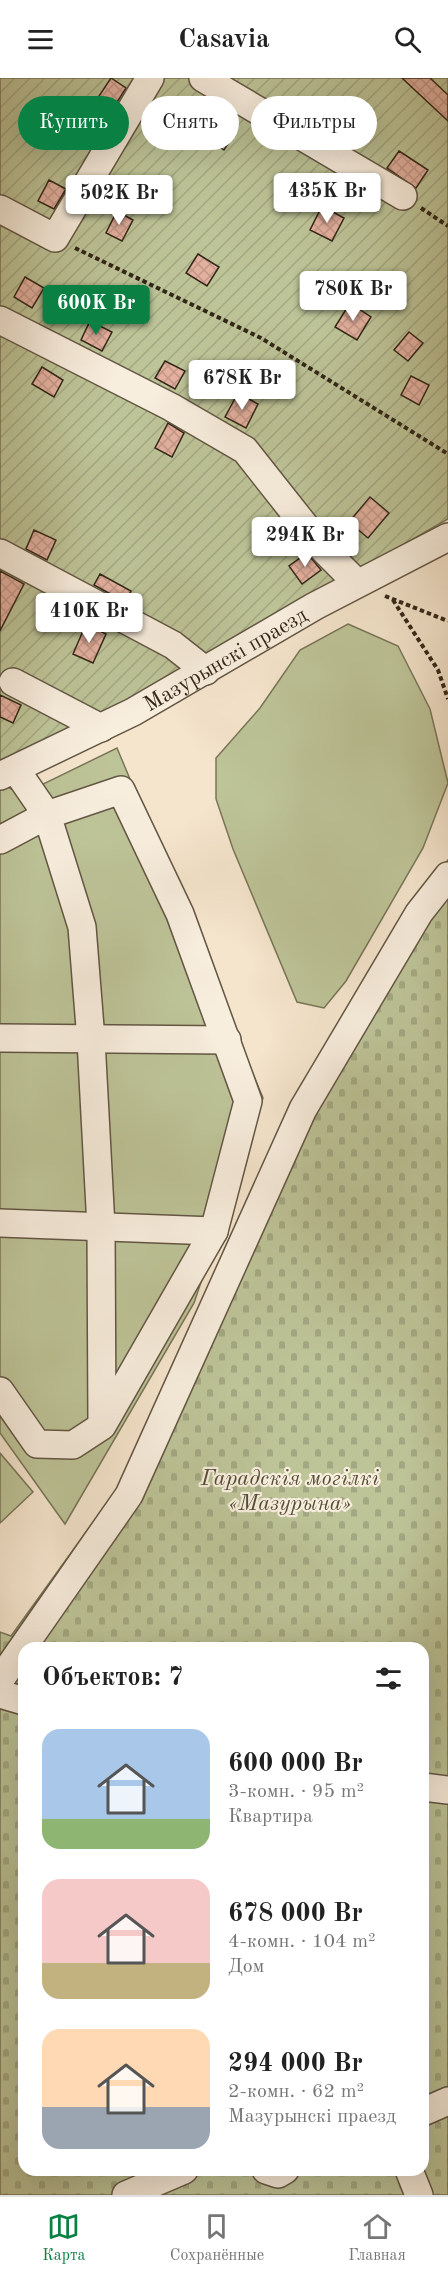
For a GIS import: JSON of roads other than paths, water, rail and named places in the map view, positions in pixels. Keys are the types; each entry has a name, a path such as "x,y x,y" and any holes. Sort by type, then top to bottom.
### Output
{"street":[{"path":"0,209 55,238 150,78"},
{"path":"203,78 403,196"},
{"path":"0,320 171,407 245,450 324,550 357,583"},
{"name":"Мазурынскі праезд","path":"8,773 101,728 206,671 357,583 448,537"},
{"path":"0,553 173,645 206,671"},
{"path":"13,682 101,728"},
{"path":"8,773 47,815 82,927 91,1040 101,1227 102,1426"},
{"path":"0,840 47,815 121,790 180,914 249,1101 214,1231 102,1426 73,1445 37,1444 0,1391"},
{"path":"26,1642 129,1494 303,1108 419,913 448,876"},
{"path":"0,1038 226,1040"},
{"path":"0,1223 214,1231"},
{"path":"0,1680 18,1654"},
{"path":"0,1694 18,1699"},
{"path":"429,1788 448,1790"},
{"path":"429,2109 448,2101"},
{"path":"126,2195 170,2176"},
{"path":"411,2176 419,2195"}],"park label":[{"name":"Гарадскія могілкі «Мазурына»","path":"290,1490"}]}
